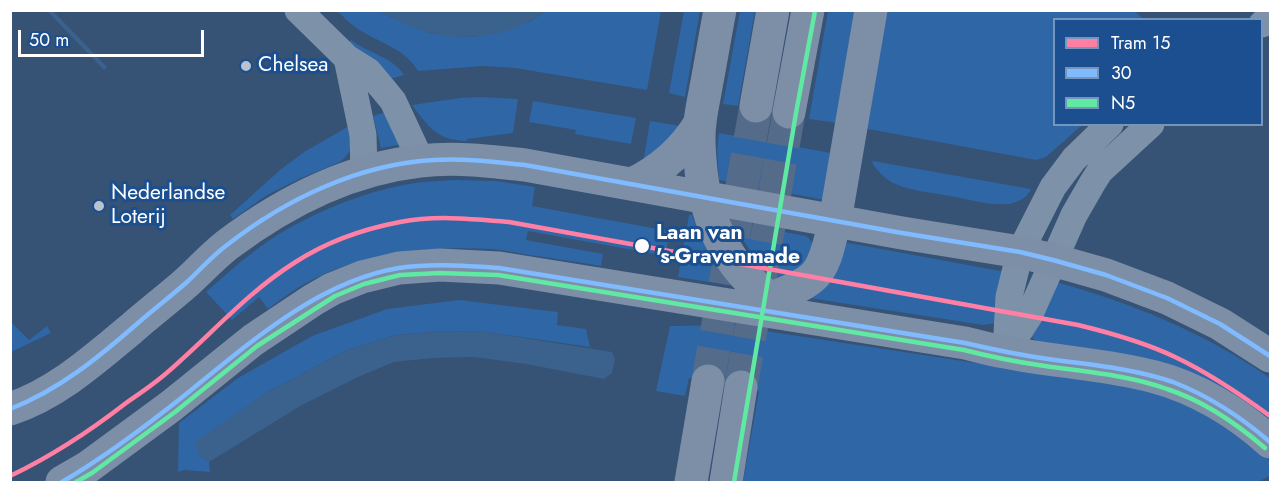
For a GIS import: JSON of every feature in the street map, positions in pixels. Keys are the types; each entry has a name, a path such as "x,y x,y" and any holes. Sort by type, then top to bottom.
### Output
{"main road":[{"path":"720,10 700,123 704,197 723,246 753,286 756,303"},
{"path":"756,106 773,10"},
{"path":"789,112 808,10"},
{"path":"756,303 791,290 813,277 827,254 835,221 871,10"},
{"path":"632,184 646,178 671,160 700,123"},
{"path":"10,409 53,389 85,367 225,247 264,218 321,187 364,172 421,161 459,160 525,165 1020,252 1106,275 1167,298 1220,324 1270,356"},
{"path":"62,483 88,467 171,406 253,340 332,289 362,277 399,268 440,265 499,268 756,303 798,316 1156,377 1218,403 1270,442"},
{"path":"691,483 708,381"},
{"path":"726,483 741,387"}],"street":[{"path":"298,10 347,58 368,72 393,101 421,161"},
{"path":"347,58 363,135 364,172"},
{"path":"1006,352 1009,297 1020,252 1053,186 1074,159 1108,126"},
{"path":"1006,352 1029,316 1074,215 1100,171 1149,126"}],"shaded area":[{"path":"1134,10 1142,18 1053,18 1053,126 1081,126 1046,157 1036,160 863,128 885,11"},
{"path":"47,11 53,11 107,67 104,70"},
{"path":"337,11 379,11 429,33 474,37 529,22 545,11 661,11 647,90 515,68 483,66 418,71 401,53 359,30"},
{"path":"379,11 545,11 530,21 507,31 481,36 454,37 430,33"},
{"path":"684,11 700,11 685,97 669,93"},
{"path":"740,11 755,11 738,106 723,104"},
{"path":"828,11 857,11 837,123 809,119"},
{"path":"351,40 387,59 404,75 386,80 348,43"},
{"path":"460,98 518,99 513,133 467,139 467,141 448,138 434,131 412,105"},
{"path":"533,101 636,118 631,144 575,134 576,130 529,122"},
{"path":"389,111 403,144 381,148 373,116"},
{"path":"650,121 680,126 678,135 643,163"},
{"path":"351,125 350,150 340,162 267,195 233,219 230,215 280,170 304,152"},
{"path":"719,133 831,153 830,201 719,180 717,150"},
{"path":"873,161 1031,189 1022,199 1009,204 979,202 898,185 883,176 872,163"},
{"path":"496,181 535,187 532,206 669,231 666,256 528,231 526,240 603,254 601,266 492,249 448,248 404,252 339,268 305,284 268,309 259,297 232,320 206,292 240,262 269,241 329,208 394,187 420,182"},
{"path":"689,215 692,215 708,252 728,285 678,277"},
{"path":"737,223 806,236 813,245 813,257 780,283 750,250 735,227"},
{"path":"843,242 1006,272 997,323 983,325 803,297"},
{"path":"1052,281 1081,289 1165,320 1245,361 1270,378 1270,427 1039,343 1030,336"},
{"path":"459,300 558,312 557,325 586,329 590,347 486,332 441,331 396,335 347,350 264,394 199,455 209,462 210,472 184,470 178,472 179,423 238,378 312,336 387,309"},
{"path":"10,321 29,340 47,326 51,333 11,352"},
{"path":"726,325 1127,386 1161,394 1191,406 1254,441 1270,462 1270,476 1258,482 743,482 759,391 689,378 685,396 656,391 670,326"},
{"path":"441,331 486,332 612,352 615,359 612,373 604,379 474,357 394,362 302,405 209,462 199,455 195,442 264,394 347,350 396,335"}],"tunnel":[{"path":"708,381 756,106"},
{"path":"741,387 789,112"}],"tram line":[{"name":"15","path":"10,476 70,442 154,383 259,289 294,263 332,243 372,228 427,219 455,218 509,222 1078,325 1127,338 1175,357 1224,384 1270,416"}],"transit line":[{"name":"N5","path":"734,482 815,11"},
{"name":"30","path":"10,409 62,382 93,360 187,282 222,249 274,213 324,187 378,168 434,160 469,160 525,165 1020,252 1106,275 1167,298 1220,324 1270,356"},
{"name":"30","path":"62,482 125,441 259,336 312,301 340,286 369,275 399,268 449,265 499,268 965,343 1032,357 1129,371 1173,382 1199,394 1248,424 1270,442"},
{"name":"N5","path":"76,482 92,473 175,412 257,346 335,296 364,284 400,275 440,273 498,275 1137,380 1181,394 1207,406 1265,448"}],"place":[{"name":"Chelsea","path":"246,66"},
{"name":"Nederlandse Loterij","path":"99,206"},
{"name":"Laan van 's-Gravenmade","path":"642,246"}]}
